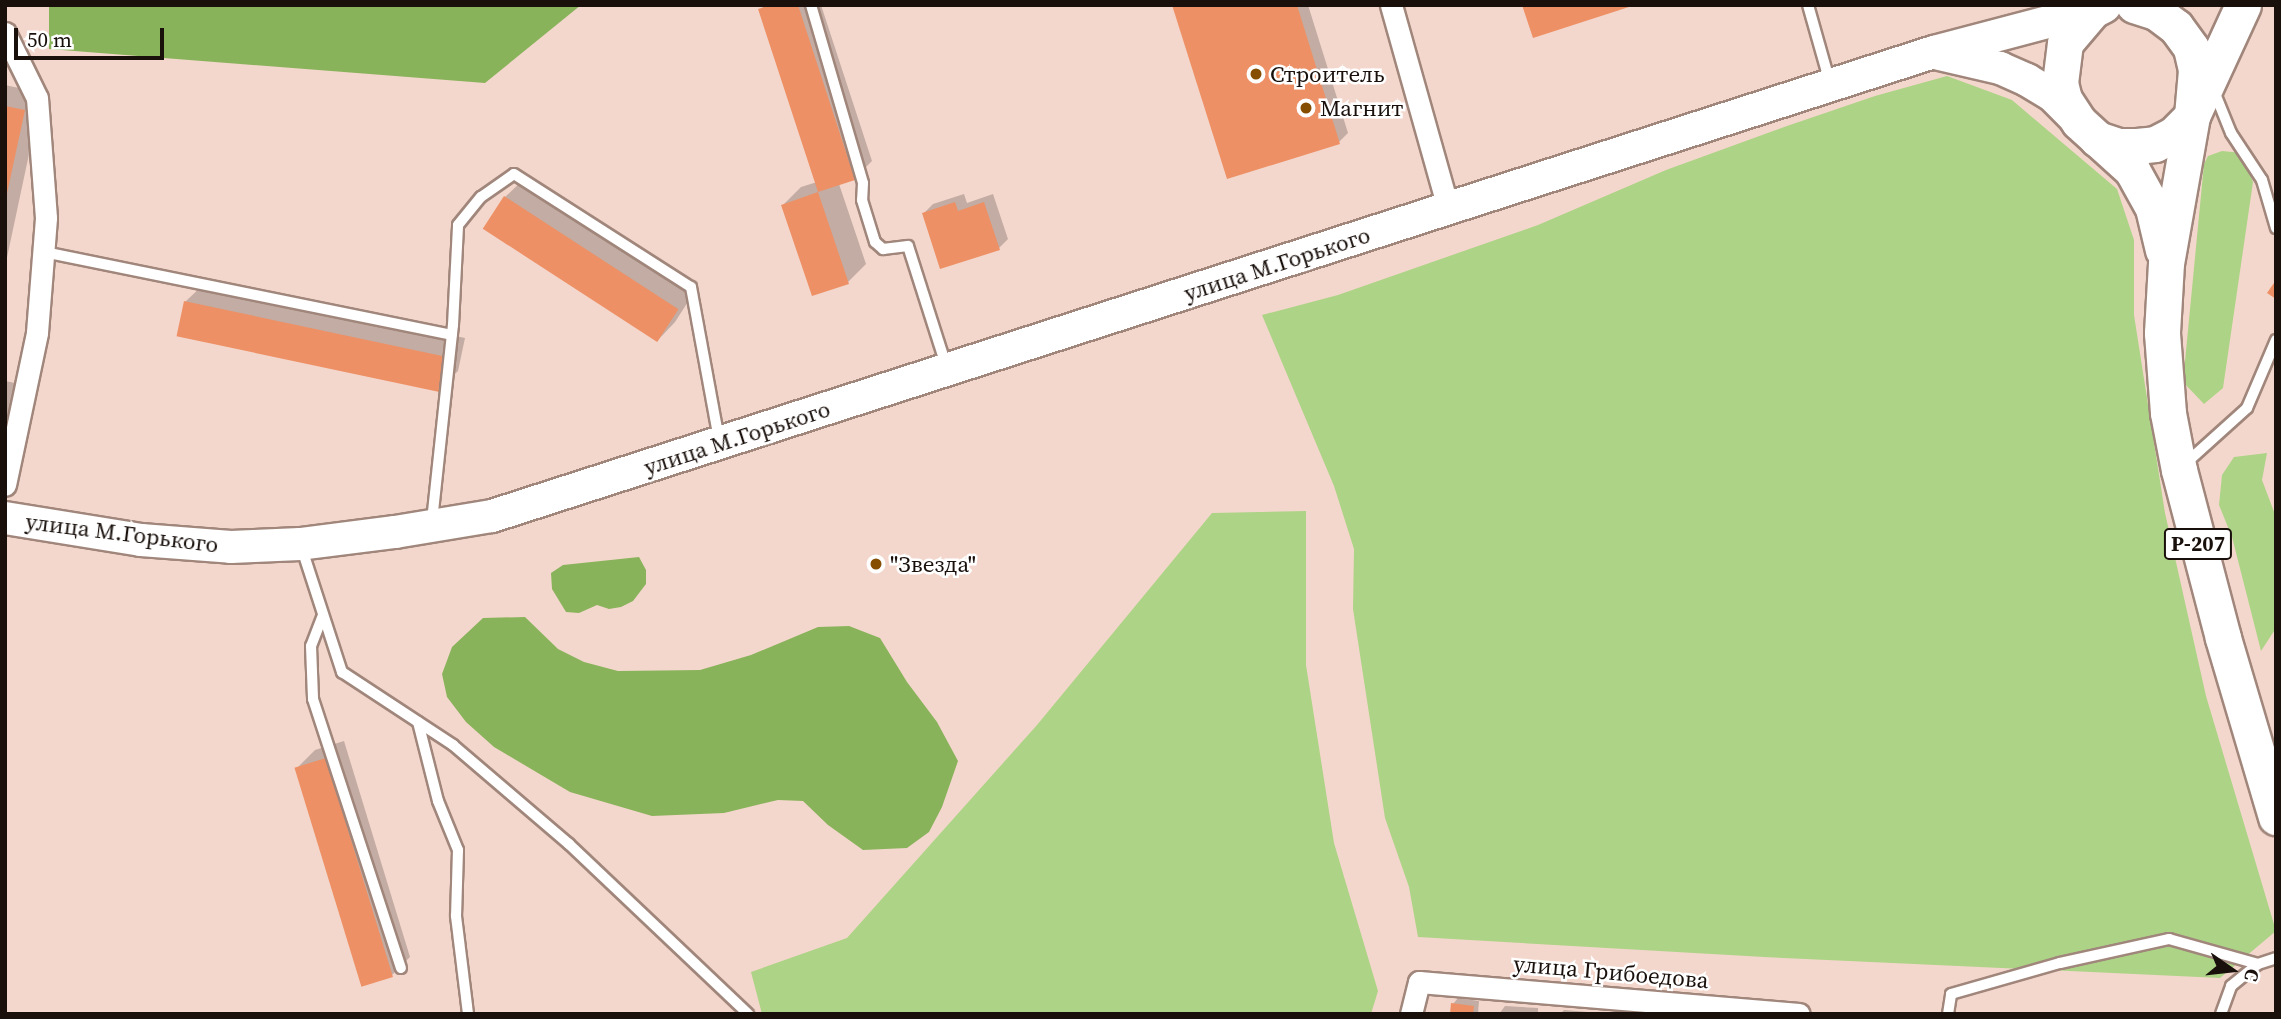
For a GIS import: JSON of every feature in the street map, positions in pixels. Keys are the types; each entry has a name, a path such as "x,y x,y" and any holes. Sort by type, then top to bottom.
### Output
{"main road":[{"name":"Р-207","path":"2134,5 2156,12 2176,27 2191,48 2196,70 2192,116 2166,264 2162,333 2168,413 2179,470 2223,638 2276,817"},
{"name":"Р-207","path":"2192,116 2243,5"},
{"name":"улица М.Горького","path":"5,518 141,540 231,547 300,544 492,516 1934,52 2102,6"},
{"name":"Р-207","path":"2102,6 2065,43 2061,65 2064,99 2088,131 2132,170 2153,208 2166,264"},
{"path":"1934,52 2000,68 2027,80 2052,95 2088,131 2119,146 2155,144 2173,135 2192,116"}],"street":[{"path":"1391,5 1448,208"},
{"path":"5,33 37,98 46,218 37,333 5,485"},
{"name":"улица Грибоедова","path":"1411,1014 1419,982 1799,1014"}],"lane":[{"path":"811,5 863,183 862,200 875,242 883,249 908,246 948,370"},
{"path":"1808,5 1831,86"},
{"path":"2210,76 2218,104 2231,133 2262,180 2276,228"},
{"path":"432,526 452,335 458,225 481,197 514,174 691,287 720,443"},
{"path":"44,252 452,335"},
{"path":"2179,470 2247,408 2276,340"},
{"path":"300,544 342,672 453,745 569,844 748,1014"},
{"path":"323,615 312,646 313,699 401,968"},
{"path":"418,722 438,801 458,850 456,916 468,1014"},
{"path":"1948,1014 1951,994 2060,963 2169,939 2258,964"},
{"path":"2221,1014 2231,986 2258,964 2276,958"}],"green space":[{"path":"49,5 581,5 485,83 49,49"},
{"path":"1947,76 2012,100 2117,189 2134,240 2134,315 2165,513 2206,696 2276,931 2220,978 1764,957 1418,937 1409,887 1385,818 1353,609 1354,549 1334,486 1262,315 1338,295 1538,225 1666,170 1787,126 1875,96"},
{"path":"2222,151 2242,153 2253,182 2223,388 2204,404 2183,382 2204,164 2208,156"},
{"path":"2267,453 2262,480 2276,517 2276,628 2261,651 2232,537 2219,505 2222,475 2234,457"},
{"path":"1306,511 1306,665 1334,843 1378,991 1371,1014 762,1014 751,972 847,938 1037,725 1212,513"},
{"path":"639,557 646,570 646,584 633,601 621,607 609,609 597,605 579,613 566,612 552,589 551,573 563,565"},
{"path":"525,617 558,649 584,662 618,671 700,670 751,655 818,627 849,626 880,638 907,682 937,722 958,761 942,807 929,832 907,848 863,850 828,825 803,801 778,800 724,813 652,816 570,792 494,747 466,722 447,697 442,674 452,647 483,618"}],"building":[{"path":"771,5 798,5 855,180 818,192 758,9"},
{"name":"Строитель","path":"1172,5 1297,5 1340,144 1227,179"},
{"path":"1522,5 1632,5 1632,6 1533,38"},
{"path":"5,106 25,110 6,198 5,198"},
{"path":"818,192 849,284 812,296 781,205"},
{"path":"504,196 678,309 657,342 483,229"},
{"path":"955,202 958,211 984,202 1000,250 940,269 922,213"},
{"path":"2276,280 2276,299 2267,293"},
{"path":"184,301 448,357 441,392 177,336"},
{"path":"326,758 393,977 361,987 294,768"},
{"path":"1451,1003 1474,1006 1473,1014 1450,1014"}],"place":[{"name":"Строитель","path":"1256,74"},
{"name":"Магнит","path":"1306,108"},
{"name":"\"Звезда\"","path":"876,564"}]}
